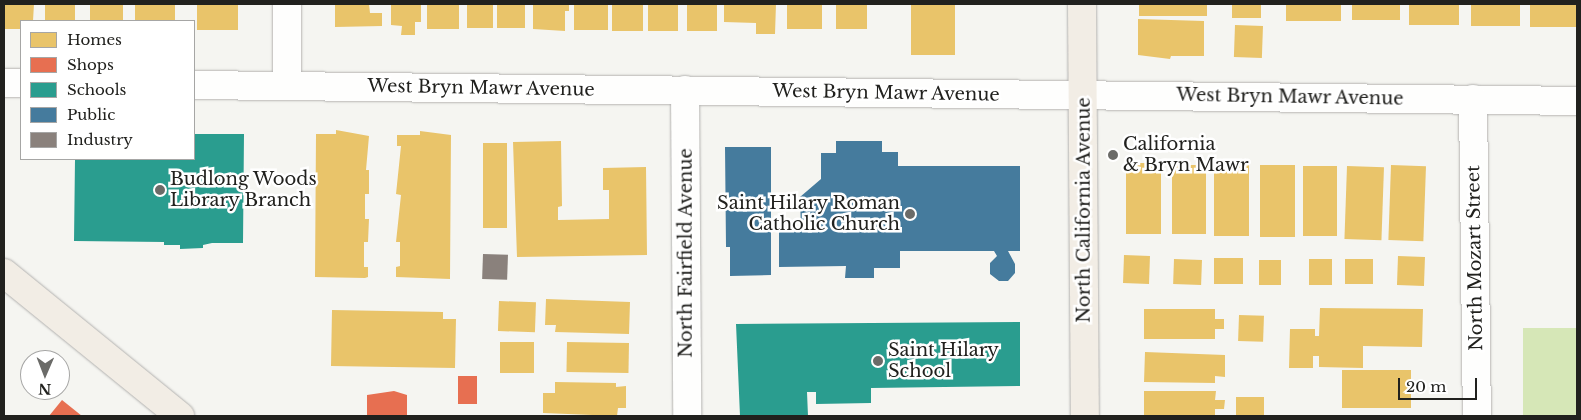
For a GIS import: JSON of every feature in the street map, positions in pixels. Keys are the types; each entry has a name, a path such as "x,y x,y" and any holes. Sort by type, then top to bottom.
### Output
{"main road":[{"name":"North California Avenue","path":"1082,4 1085,416"},
{"path":"4,275 180,416"}],"street":[{"path":"287,4 287,86"},
{"path":"4,83 20,83"},
{"name":"West Bryn Mawr Avenue","path":"195,85 1577,101"},
{"name":"North Fairfield Avenue","path":"685,90 687,416"},
{"name":"North Mozart Street","path":"1473,99 1477,416"}],"green space":[{"path":"1523,328 1577,328 1577,416 1523,416"}],"building: Homes":[{"path":"4,4 34,4 33,20 20,20 20,29 4,29"},
{"path":"45,4 75,4 75,20 45,20"},
{"path":"90,4 123,4 123,20 90,20"},
{"path":"135,4 175,4 175,20 135,20"},
{"path":"197,4 238,4 238,30 197,30"},
{"path":"335,4 369,4 370,13 382,13 382,26 335,27"},
{"path":"391,4 421,4 421,22 415,22 415,35 401,35 402,26 391,25"},
{"path":"427,4 459,4 459,29 427,29"},
{"path":"467,4 493,4 493,28 467,28"},
{"path":"497,4 525,4 525,28 497,28"},
{"path":"533,4 569,4 569,11 565,11 565,31 533,29"},
{"path":"574,4 608,4 608,30 574,30"},
{"path":"612,4 643,4 643,31 612,31"},
{"path":"648,4 678,4 678,31 648,31"},
{"path":"687,4 717,4 717,31 687,31"},
{"path":"724,4 776,4 775,34 756,34 756,23 724,22"},
{"path":"787,4 822,4 822,29 787,29"},
{"path":"836,4 867,4 867,29 836,29"},
{"path":"911,4 955,4 955,55 911,55"},
{"path":"1139,4 1207,4 1207,16 1139,16"},
{"path":"1232,4 1261,4 1261,18 1232,18"},
{"path":"1286,4 1341,4 1341,21 1286,21"},
{"path":"1352,4 1400,4 1400,20 1352,20"},
{"path":"1409,4 1459,4 1459,25 1409,25"},
{"path":"1471,4 1520,4 1520,26 1471,26"},
{"path":"1530,4 1577,4 1577,27 1530,27"},
{"path":"1138,19 1204,21 1204,56 1171,56 1170,59 1138,55"},
{"path":"1235,25 1263,26 1262,58 1234,57"},
{"path":"336,130 369,136 366,170 369,170 369,194 365,194 365,219 369,219 368,242 364,242 364,267 368,267 368,277 365,278 315,277 316,134 336,134"},
{"path":"420,131 451,135 450,279 396,277 396,267 400,266 400,242 396,242 401,195 396,194 401,146 397,146 397,135 420,135"},
{"path":"561,141 562,206 558,207 558,220 609,219 609,190 603,190 603,168 646,167 647,255 517,257 513,142"},
{"path":"483,143 507,143 507,228 483,228"},
{"path":"1126,163 1161,163 1161,234 1126,234"},
{"path":"1214,164 1249,164 1249,236 1214,236"},
{"path":"1172,165 1206,165 1206,234 1172,234"},
{"path":"1260,165 1295,165 1295,237 1260,237"},
{"path":"1391,165 1426,166 1423,241 1388,240"},
{"path":"1303,166 1337,166 1337,236 1303,236"},
{"path":"1347,166 1384,167 1381,240 1344,239"},
{"path":"1124,255 1150,256 1149,284 1123,283"},
{"path":"1398,256 1425,257 1424,286 1397,285"},
{"path":"1214,258 1243,258 1243,284 1214,284"},
{"path":"1174,259 1202,260 1201,285 1173,284"},
{"path":"1309,259 1332,259 1332,285 1309,285"},
{"path":"1345,259 1373,259 1373,284 1345,284"},
{"path":"1259,260 1281,260 1281,285 1259,285"},
{"path":"546,299 630,302 629,334 555,332 556,325 545,325"},
{"path":"499,301 536,302 535,332 498,331"},
{"path":"1320,308 1423,309 1422,347 1363,346 1363,368 1319,367 1319,356 1313,356 1313,368 1289,368 1290,329 1315,329 1315,336 1319,336"},
{"path":"1144,309 1215,309 1215,319 1224,319 1224,329 1215,329 1215,339 1144,339"},
{"path":"332,310 443,312 443,319 456,319 455,368 331,366"},
{"path":"1239,315 1264,316 1263,342 1238,341"},
{"path":"500,342 534,342 534,373 500,373"},
{"path":"567,342 629,343 628,373 566,372"},
{"path":"1145,352 1225,355 1225,377 1215,376 1215,383 1144,382"},
{"path":"1342,370 1411,370 1411,408 1342,408"},
{"path":"555,382 616,383 616,387 626,386 626,408 618,408 617,416 543,413 543,393 555,393"},
{"path":"1144,391 1216,391 1215,400 1225,400 1224,409 1215,409 1215,416 1144,416"},
{"path":"1236,397 1264,397 1264,416 1236,416"}],"building: Shops":[{"path":"458,376 477,376 477,404 458,404"},
{"path":"394,391 407,395 407,416 367,416 367,395"},
{"path":"62,400 82,416 49,416"}],"building: Schools":[{"name":"Budlong Woods Library Branch","path":"195,134 244,134 243,243 212,243 203,245 203,248 180,249 180,245 164,245 164,242 74,241 75,160 195,160"},
{"path":"1020,322 1020,386 871,388 871,403 816,404 816,392 807,392 808,416 740,416 736,324"}],"building: Public":[{"name":"Saint Hilary Roman Catholic Church","path":"836,141 882,141 882,152 898,152 898,166 1020,166 1020,251 1008,251 1015,264 1015,273 1008,281 999,281 990,274 990,263 997,256 994,251 900,251 900,268 874,268 874,278 845,278 846,266 779,267 779,231 801,231 800,197 821,179 821,153 836,153"},
{"path":"725,147 771,147 771,275 730,276 730,247 726,247"}],"building: Industry":[{"path":"483,254 508,255 507,280 482,279"}],"place":[{"name":"California & Bryn Mawr","path":"1113,155"},
{"name":"Budlong Woods Library Branch","path":"160,190"},
{"name":"Saint Hilary Roman Catholic Church","path":"910,214"},
{"name":"Saint Hilary School","path":"878,361"}]}
